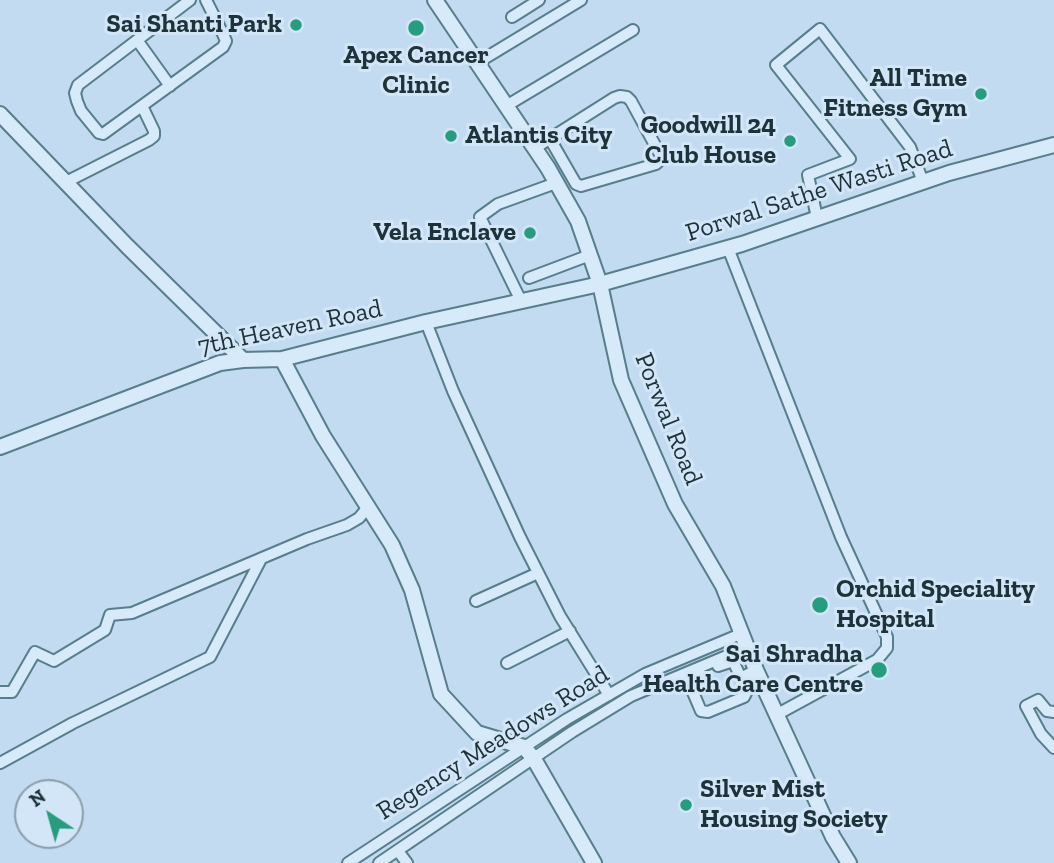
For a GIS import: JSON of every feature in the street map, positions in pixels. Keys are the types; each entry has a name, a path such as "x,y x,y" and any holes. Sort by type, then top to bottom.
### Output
{"street":[{"path":"190,0 78,85 75,93 81,111 99,133 103,134 223,47 226,41 206,0"},
{"name":"Porwal Road","path":"435,0 535,148 578,220 600,284 621,380 675,505 723,586 776,715 833,837 849,863"},
{"path":"512,17 539,0"},
{"path":"477,63 577,1"},
{"path":"817,218 808,175 850,159 776,65 820,29 910,147 923,182"},
{"path":"506,106 634,30"},
{"path":"137,40 170,86"},
{"path":"535,148 620,96 627,97 631,102 662,158 656,164 582,186 576,184 550,139"},
{"path":"66,183 149,141 154,131 142,106"},
{"path":"0,114 243,360"},
{"name":"Porwal Sathe Wasti Road","path":"600,284 728,248 923,182 1054,145"},
{"path":"522,301 480,217 498,204 556,183"},
{"path":"728,248 841,537 887,637 887,648 877,660 776,715"},
{"path":"529,278 590,255"},
{"name":"7th Heaven Road","path":"0,447 219,363 282,359 426,322 600,284"},
{"path":"426,322 474,438 538,573 609,695"},
{"path":"282,359 323,436 392,545 412,590 441,694 477,733 524,747 534,759 594,863"},
{"path":"0,692 12,692 35,652 54,661 106,630 110,615 132,613 307,539 347,525 359,518 369,506"},
{"path":"0,763 73,723 210,657 260,561"},
{"path":"476,601 538,573"},
{"path":"507,663 570,631"},
{"path":"379,863 572,732 631,696 745,640"},
{"name":"Regency Meadows Road","path":"348,863 524,747 645,674 745,640"},
{"path":"730,662 734,663 741,678 747,691 744,696 708,712 701,711 689,682 691,677 730,662"},
{"path":"741,678 756,670"},
{"path":"1054,712 1047,711 1038,699 1026,706 1041,734 1054,748"},
{"path":"398,851 407,863"}],"place":[{"name":"Sai Shanti Park","path":"296,25"},
{"name":"Apex Cancer Clinic","path":"416,28"},
{"name":"All Time Fitness Gym","path":"981,94"},
{"name":"Atlantis City","path":"451,136"},
{"name":"Goodwill 24 Club House","path":"790,141"},
{"name":"Vela Enclave","path":"530,233"},
{"name":"Orchid Speciality Hospital","path":"820,605"},
{"name":"Sai Shradha Health Care Centre","path":"879,670"},
{"name":"Silver Mist Housing Society","path":"686,805"}]}
